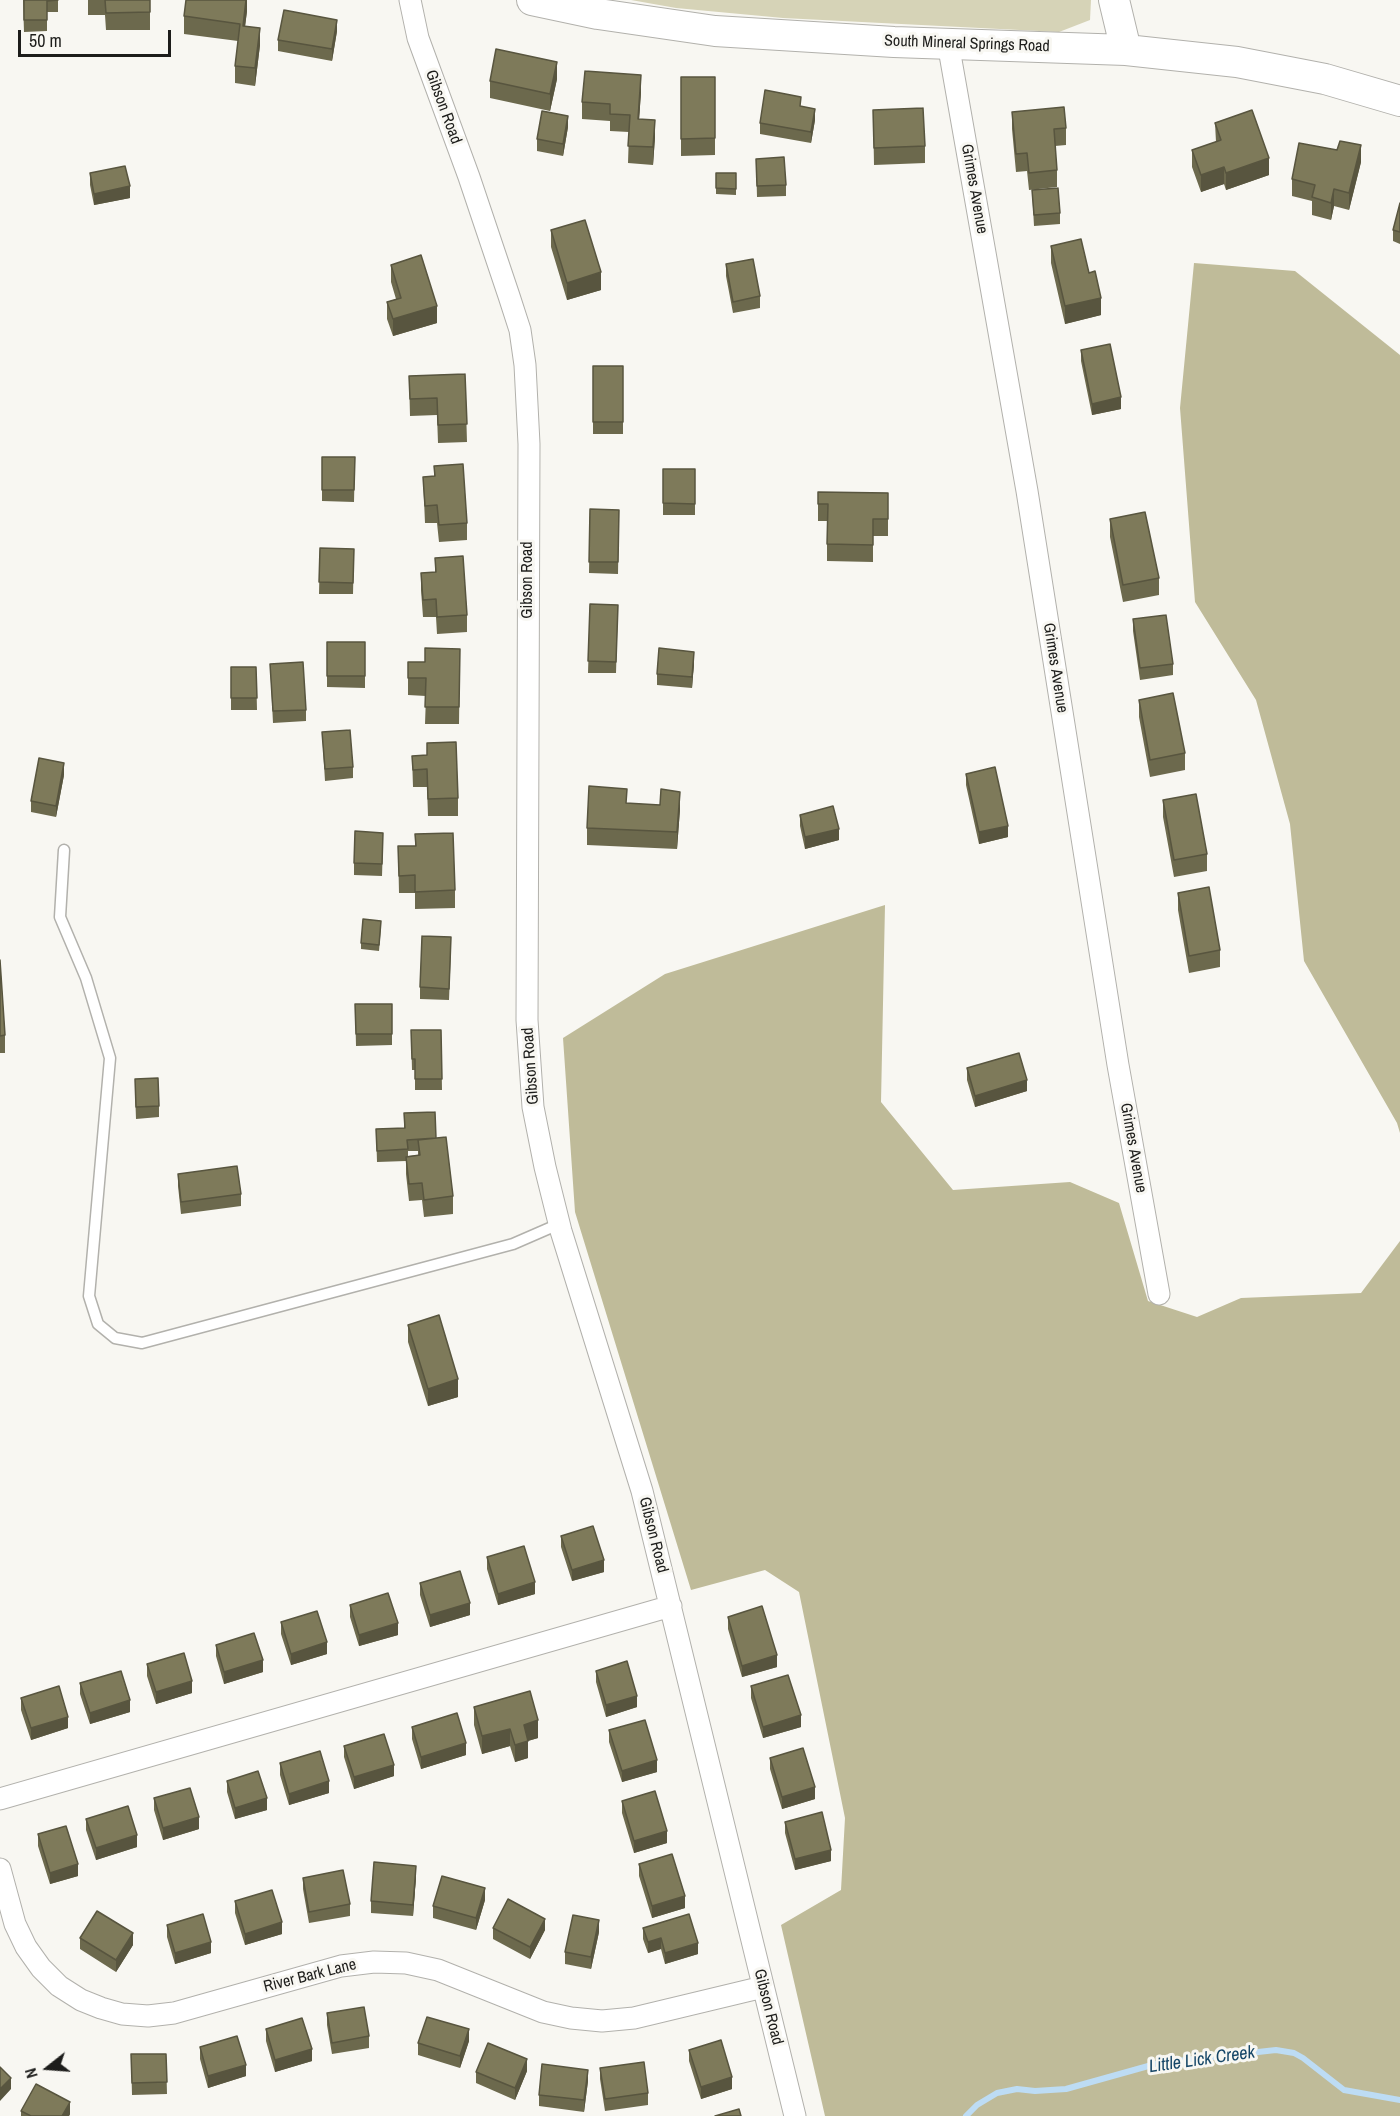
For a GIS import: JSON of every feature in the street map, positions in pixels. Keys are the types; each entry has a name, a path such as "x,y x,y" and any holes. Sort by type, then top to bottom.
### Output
{"street":[{"name":"Gibson Road","path":"410,0 418,38 469,177 520,330 525,365 529,444 527,1020 533,1107 559,1224 642,1491 795,2116"},
{"name":"South Mineral Springs Road","path":"532,0 598,14 715,31 894,42 1126,50 1237,62 1325,79 1400,101"},
{"path":"1114,0 1126,50"},
{"name":"Grimes Avenue","path":"948,43 1027,491 1117,1054 1159,1294"},
{"path":"0,1798 671,1606"},
{"name":"River Bark Lane","path":"0,1869 15,1924 26,1947 41,1968 59,1986 81,2000 122,2014 148,2016 174,2013 341,1966 374,1962 406,1963 438,1970 543,2012 602,2021 634,2018 763,1987"}],"lane":[{"path":"64,850 60,916 86,978 110,1058 89,1296 98,1324 115,1338 142,1343 513,1244 559,1224"}],"shaded area":[{"path":"631,0 1091,0 1090,20 1059,32 783,18 676,8"},
{"path":"1194,263 1295,271 1400,355 1400,1133 1397,1123 1304,961 1290,824 1256,700 1195,602 1180,408"},
{"path":"885,905 881,1102 953,1190 1070,1182 1119,1203 1148,1301 1197,1317 1241,1298 1361,1293 1400,1241 1400,2116 825,2116 781,1925 841,1890 845,1818 799,1592 765,1570 691,1590 575,1212 563,1038 665,974"}],"building":[{"path":"24,0 58,0 47,1 47,20 24,20"},
{"path":"105,0 150,0 150,12 106,13"},
{"path":"186,0 246,0 243,26 260,28 255,68 235,66 240,24 184,16"},
{"path":"284,10 337,20 332,49 278,40"},
{"path":"496,49 557,62 550,94 490,81"},
{"path":"585,71 641,75 638,119 655,120 653,147 628,146 630,115 610,114 610,104 582,102"},
{"path":"681,77 715,77 715,138 681,139"},
{"path":"765,90 801,97 800,106 815,109 811,132 760,123"},
{"path":"1064,107 1066,128 1054,129 1057,170 1029,173 1027,153 1016,154 1012,112"},
{"path":"923,108 925,146 874,148 873,110"},
{"path":"1252,110 1269,158 1226,173 1224,167 1201,175 1192,150 1221,140 1215,123"},
{"path":"542,111 568,116 563,144 537,139"},
{"path":"1340,141 1361,145 1349,193 1334,189 1331,203 1312,197 1315,185 1292,179 1299,143 1337,150"},
{"path":"784,157 786,185 757,186 756,159"},
{"path":"125,166 130,186 94,194 90,173"},
{"path":"716,173 736,173 736,189 716,188"},
{"path":"1058,188 1060,213 1034,215 1032,190"},
{"path":"1400,203 1400,232 1393,230"},
{"path":"585,220 601,272 567,283 551,230"},
{"path":"1081,239 1089,273 1095,271 1101,298 1065,306 1051,246"},
{"path":"421,255 437,306 393,319 387,302 401,298 391,265"},
{"path":"753,259 760,296 733,302 726,264"},
{"path":"1110,344 1121,397 1092,404 1081,350"},
{"path":"593,366 623,366 623,422 593,422"},
{"path":"465,374 467,424 438,425 437,398 410,399 409,376"},
{"path":"322,457 355,457 354,490 322,490"},
{"path":"463,464 467,523 439,525 437,505 425,506 423,477 435,476 434,466"},
{"path":"663,469 695,469 695,504 663,503"},
{"path":"818,492 888,493 888,519 873,519 873,545 827,544 828,504 818,504"},
{"path":"590,509 619,510 618,562 589,562"},
{"path":"1145,512 1159,578 1123,585 1110,519"},
{"path":"320,548 354,549 353,583 319,582"},
{"path":"463,556 467,615 437,617 436,599 423,600 421,573 436,572 435,558"},
{"path":"590,604 618,605 616,662 588,661"},
{"path":"1166,615 1173,664 1140,668 1133,619"},
{"path":"327,642 365,642 365,676 327,676"},
{"path":"425,648 460,649 459,707 425,707 426,678 408,678 408,662 425,662"},
{"path":"659,648 694,652 692,677 657,674"},
{"path":"303,662 306,710 273,711 270,664"},
{"path":"231,667 256,667 257,698 231,698"},
{"path":"1173,693 1185,753 1150,760 1139,700"},
{"path":"350,730 353,767 325,769 322,732"},
{"path":"456,742 458,798 428,799 427,769 413,770 412,756 427,755 427,743"},
{"path":"39,758 64,763 56,806 31,801"},
{"path":"995,767 1008,826 979,832 966,774"},
{"path":"589,786 627,789 626,803 660,805 661,789 680,792 677,832 587,828"},
{"path":"1196,794 1207,854 1174,860 1163,800"},
{"path":"833,806 839,829 805,837 800,815"},
{"path":"355,831 383,833 382,864 354,863"},
{"path":"453,833 455,890 415,892 415,875 399,876 398,846 416,846 415,834"},
{"path":"1209,887 1220,950 1189,956 1178,893"},
{"path":"363,919 381,921 379,945 361,943"},
{"path":"422,936 451,937 449,989 420,987"},
{"path":"0,960 5,1035 0,1036"},
{"path":"355,1004 392,1004 392,1034 356,1034"},
{"path":"411,1030 441,1030 442,1079 415,1079"},
{"path":"1019,1053 1027,1080 975,1096 967,1068"},
{"path":"158,1078 159,1106 136,1107 135,1079"},
{"path":"435,1112 436,1138 407,1140 408,1149 377,1151 376,1129 405,1128 404,1113"},
{"path":"446,1137 453,1196 424,1200 422,1183 409,1184 406,1157 420,1155 418,1140"},
{"path":"237,1166 241,1194 181,1202 178,1174"},
{"path":"439,1315 458,1379 428,1389 408,1325"},
{"path":"593,1526 604,1560 572,1570 561,1536"},
{"path":"524,1546 535,1582 498,1594 487,1557"},
{"path":"460,1571 470,1603 430,1615 420,1583"},
{"path":"388,1593 398,1623 359,1635 350,1605"},
{"path":"762,1606 777,1655 742,1666 728,1617"},
{"path":"317,1611 327,1642 291,1654 281,1622"},
{"path":"254,1633 263,1660 224,1672 216,1645"},
{"path":"184,1653 192,1681 156,1692 147,1664"},
{"path":"627,1661 637,1696 606,1705 596,1671"},
{"path":"121,1671 130,1700 90,1713 80,1683"},
{"path":"788,1675 801,1715 763,1727 751,1686"},
{"path":"59,1686 68,1717 31,1728 21,1698"},
{"path":"530,1691 538,1720 524,1725 528,1741 515,1745 510,1729 482,1736 474,1707"},
{"path":"457,1713 466,1743 421,1757 412,1727"},
{"path":"645,1720 657,1760 622,1771 609,1730"},
{"path":"384,1734 394,1765 354,1777 344,1746"},
{"path":"803,1748 815,1787 782,1797 770,1758"},
{"path":"320,1751 329,1781 289,1794 280,1763"},
{"path":"258,1771 267,1798 235,1808 227,1781"},
{"path":"190,1788 199,1817 163,1828 154,1798"},
{"path":"655,1791 667,1831 634,1841 622,1801"},
{"path":"128,1806 137,1835 96,1848 86,1819"},
{"path":"822,1812 831,1850 795,1859 785,1822"},
{"path":"66,1826 78,1864 50,1873 38,1834"},
{"path":"672,1854 685,1896 652,1906 639,1864"},
{"path":"374,1862 416,1866 413,1905 371,1901"},
{"path":"343,1870 350,1904 309,1912 303,1878"},
{"path":"442,1876 485,1888 476,1918 433,1906"},
{"path":"272,1890 282,1922 245,1934 235,1901"},
{"path":"508,1899 545,1919 530,1947 493,1928"},
{"path":"97,1911 133,1933 116,1960 80,1938"},
{"path":"203,1914 211,1942 175,1953 167,1925"},
{"path":"689,1914 698,1943 665,1953 661,1938 648,1942 643,1928"},
{"path":"573,1915 599,1920 591,1957 565,1952"},
{"path":"364,2007 369,2036 332,2043 327,2013"},
{"path":"427,2017 469,2029 460,2056 418,2043"},
{"path":"302,2018 312,2049 275,2060 266,2029"},
{"path":"237,2036 246,2065 208,2076 200,2047"},
{"path":"721,2040 732,2077 701,2087 689,2050"},
{"path":"488,2043 527,2059 515,2088 476,2072"},
{"path":"131,2054 166,2054 167,2082 132,2083"},
{"path":"644,2062 648,2093 605,2099 600,2068"},
{"path":"542,2064 588,2070 584,2100 539,2095"},
{"path":"0,2067 11,2078 0,2089"},
{"path":"36,2084 70,2102 62,2116 31,2116 21,2111"},
{"path":"739,2109 741,2116 715,2116"}],"waterway":[{"name":"Little Lick Creek","path":"966,2116 977,2105 997,2093 1017,2089 1035,2091 1066,2089 1159,2063 1276,2050 1294,2053 1303,2058 1344,2090 1400,2100"}]}
